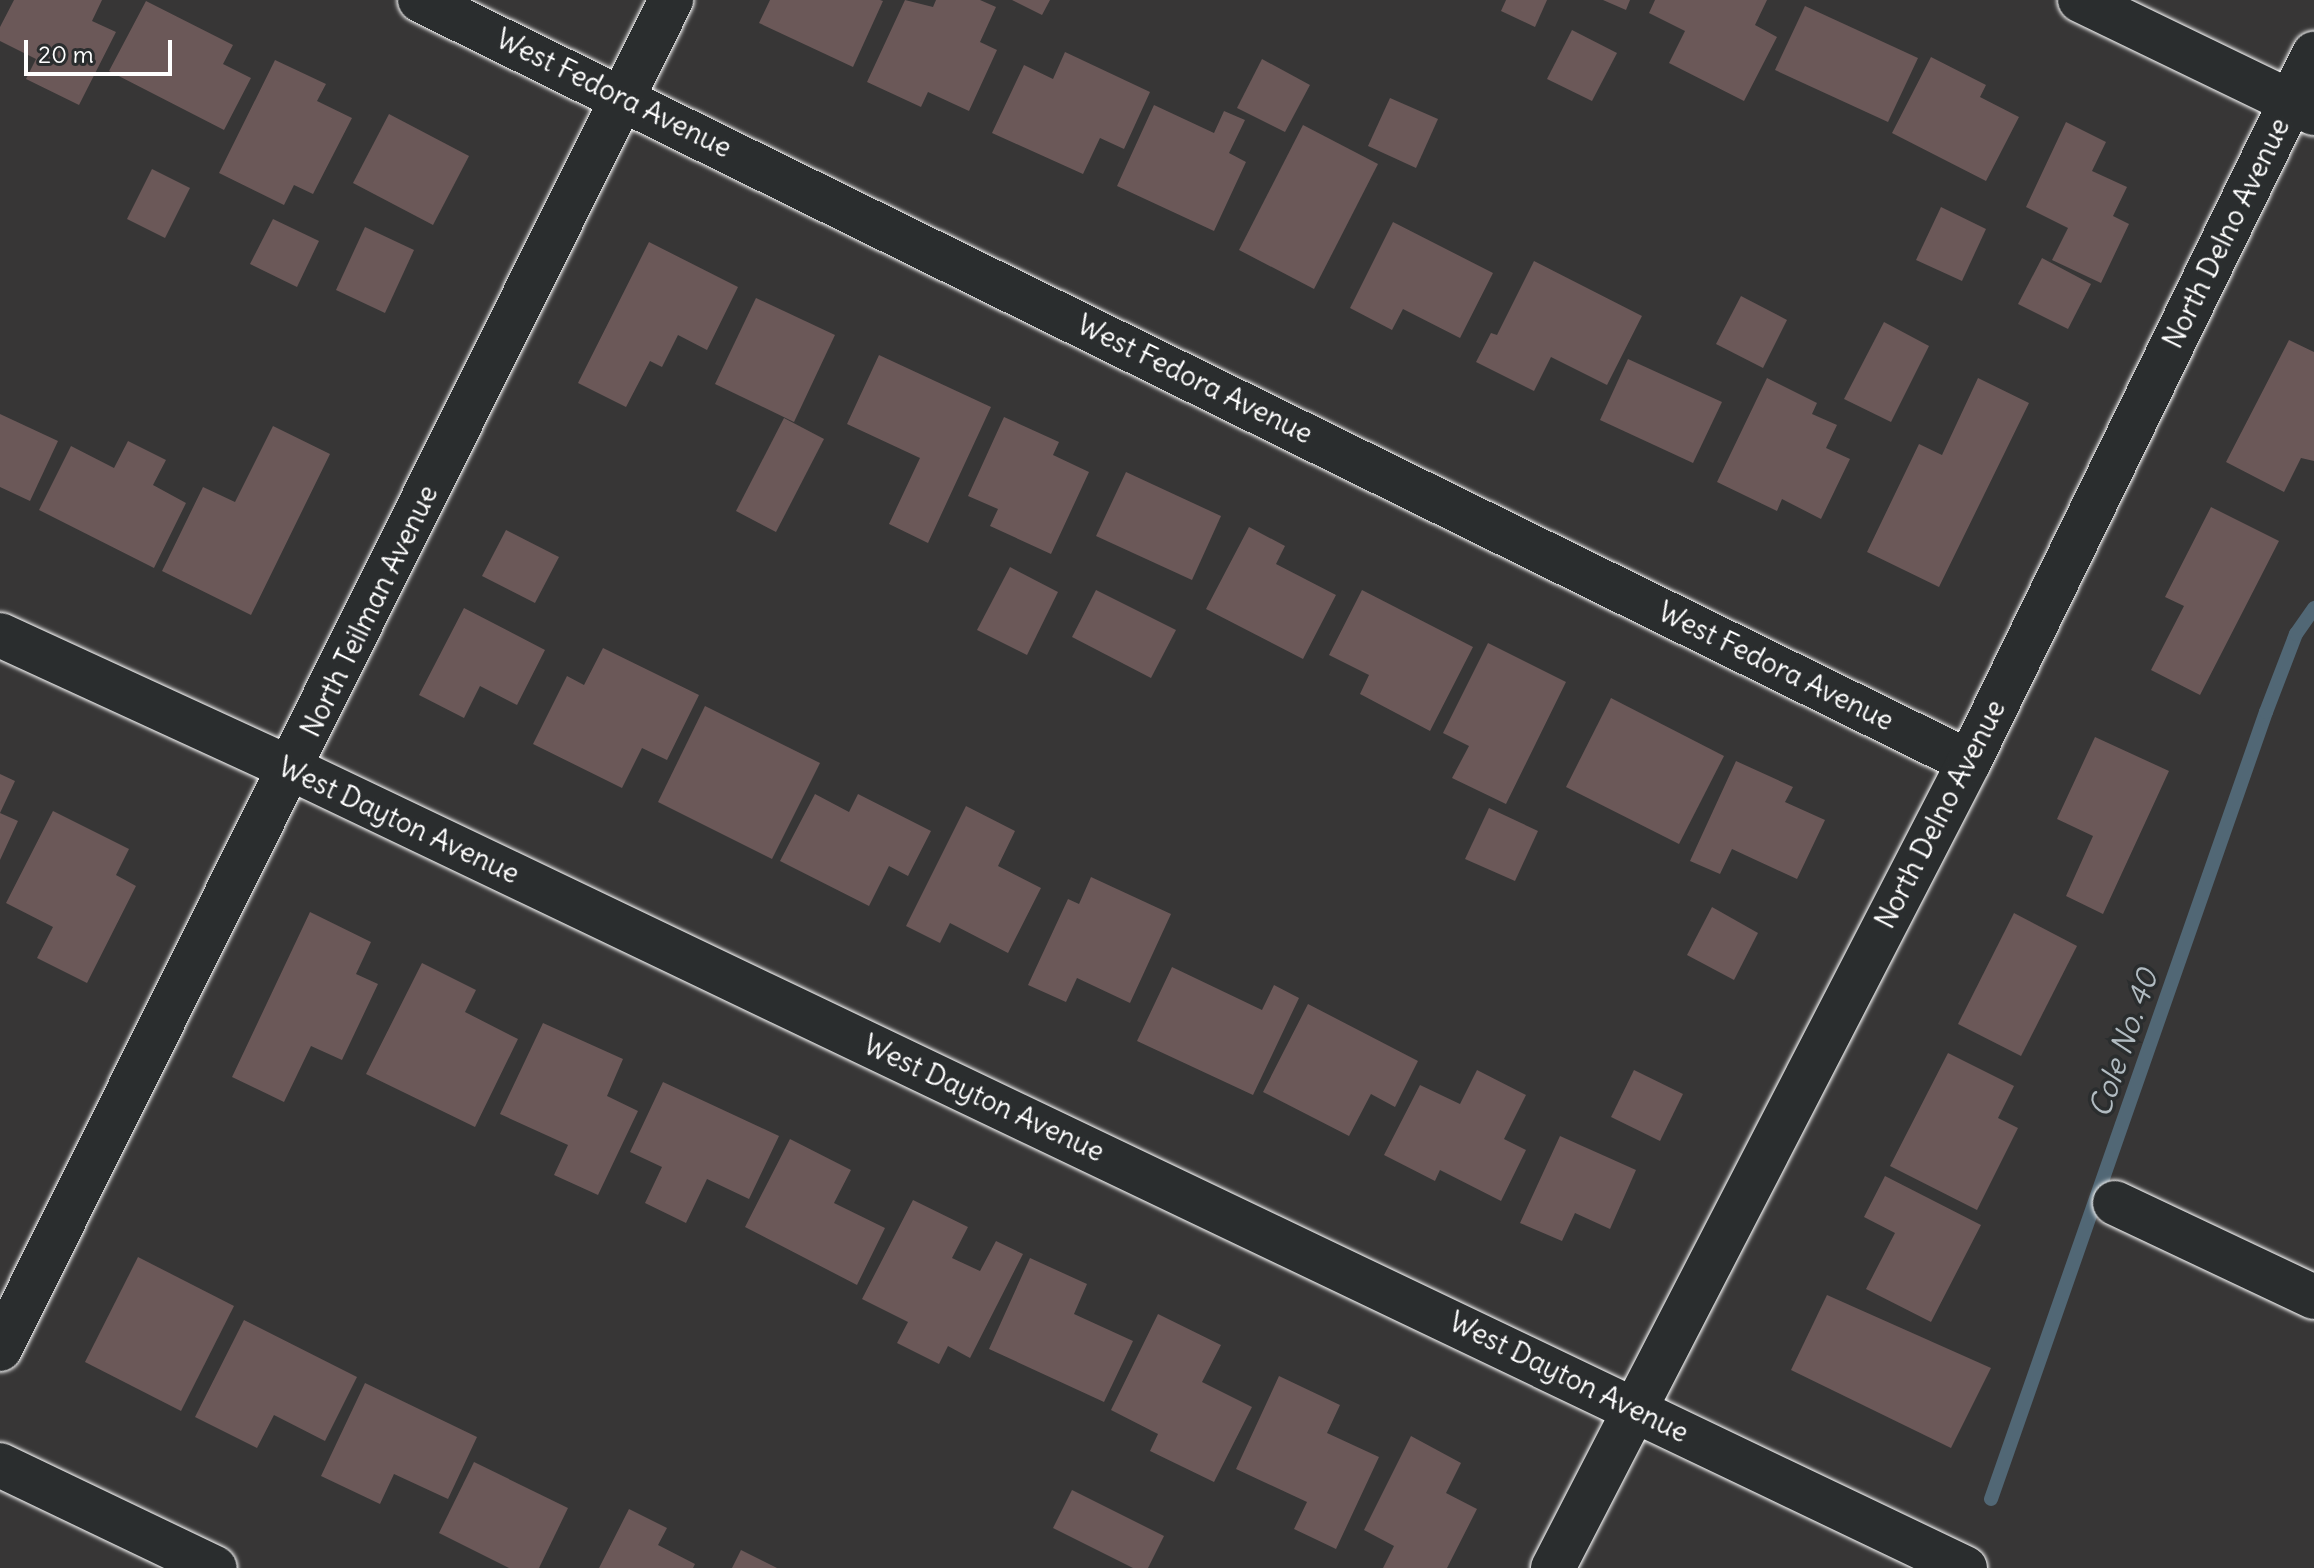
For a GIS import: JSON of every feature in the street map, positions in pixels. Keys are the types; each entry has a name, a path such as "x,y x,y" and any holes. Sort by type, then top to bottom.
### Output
{"street":[{"name":"West Fedora Avenue","path":"420,0 621,96 1969,762"},
{"name":"North Teilman Avenue","path":"0,1349 292,769 621,96 671,0"},
{"path":"2080,0 2302,108"},
{"name":"North Delno Avenue","path":"1553,1568 2302,108 2314,54"},
{"name":"West Dayton Avenue","path":"0,635 292,769 1965,1568"},
{"path":"2115,1203 2314,1297"},
{"path":"0,1465 215,1568"}],"building":[{"path":"14,0 102,0 92,21 116,32 79,105 26,79 36,59 0,41 0,27"},
{"path":"770,0 883,1 853,67 759,23"},
{"path":"905,0 933,7 936,0 980,0 996,7 980,42 997,50 969,111 928,92 921,107 867,82"},
{"path":"1012,0 1050,0 1042,15"},
{"path":"1506,0 1547,0 1535,27 1501,11"},
{"path":"1603,0 1630,0 1626,10"},
{"path":"1655,0 1767,0 1755,25 1777,37 1744,101 1669,63 1685,31 1649,13"},
{"path":"146,1 233,45 223,64 251,78 224,130 109,71"},
{"path":"1805,6 1918,58 1888,122 1775,70"},
{"path":"1572,30 1617,53 1592,101 1547,79"},
{"path":"1065,52 1150,92 1124,149 1100,138 1083,174 992,133 1024,65 1053,79"},
{"path":"1931,57 1986,85 1980,97 2019,117 1986,181 1892,133"},
{"path":"1262,59 1310,85 1285,132 1237,108"},
{"path":"275,60 326,84 317,101 352,118 313,194 294,185 284,205 219,173"},
{"path":"1390,98 1438,119 1416,168 1368,146"},
{"path":"1154,105 1214,133 1224,111 1245,120 1229,153 1246,162 1214,231 1117,186"},
{"path":"389,114 469,156 433,225 353,183"},
{"path":"2066,122 2106,142 2092,171 2127,187 2113,216 2129,224 2101,283 2052,260 2068,228 2026,207"},
{"path":"1303,125 1378,164 1314,289 1239,250"},
{"path":"152,169 190,188 165,238 127,219"},
{"path":"1941,207 1986,229 1962,281 1916,260"},
{"path":"273,219 319,241 297,287 250,264"},
{"path":"1393,222 1493,273 1460,338 1403,309 1392,330 1350,308"},
{"path":"365,227 414,250 385,313 336,290"},
{"path":"649,242 738,287 707,350 678,335 662,367 650,361 626,407 578,383"},
{"path":"2042,258 2091,284 2068,329 2018,304"},
{"path":"1534,261 1642,316 1607,385 1551,357 1534,391 1476,362 1491,333 1497,335"},
{"path":"1741,296 1787,320 1763,368 1716,344"},
{"path":"756,298 835,335 794,422 715,384"},
{"path":"1884,322 1929,346 1891,422 1844,399"},
{"path":"2289,340 2314,352 2314,461 2301,458 2284,492 2226,462"},
{"path":"879,355 991,407 928,543 889,524 920,458 847,424"},
{"path":"1628,359 1722,402 1693,463 1600,420"},
{"path":"1767,378 1817,403 1812,414 1837,425 1826,448 1850,459 1821,519 1782,499 1777,511 1717,482"},
{"path":"1978,378 2029,403 1939,587 1867,552 1919,444 1942,455"},
{"path":"0,414 58,441 30,501 0,487"},
{"path":"1004,417 1059,442 1053,455 1089,472 1051,554 990,526 998,509 968,496"},
{"path":"784,418 824,439 776,532 736,511"},
{"path":"273,426 330,454 251,615 162,571 203,487 235,502"},
{"path":"128,441 166,460 153,485 186,503 154,568 39,510 71,446 114,468"},
{"path":"1126,472 1221,516 1192,580 1096,536"},
{"path":"2211,507 2279,541 2200,695 2151,670 2184,606 2165,597"},
{"path":"1249,527 1285,546 1276,564 1336,595 1303,659 1206,609"},
{"path":"506,530 559,557 535,603 482,576"},
{"path":"1010,567 1058,592 1027,655 977,630"},
{"path":"1096,590 1176,630 1151,678 1072,637"},
{"path":"1362,590 1473,647 1430,731 1360,694 1369,675 1329,655"},
{"path":"464,608 545,650 517,705 480,686 464,718 419,695"},
{"path":"1488,643 1566,682 1506,804 1452,778 1469,746 1443,733"},
{"path":"603,648 699,695 667,760 642,748 622,788 533,744 567,676 584,685"},
{"path":"1611,698 1724,756 1679,844 1566,787"},
{"path":"705,706 820,763 772,859 658,802"},
{"path":"2095,737 2169,771 2103,914 2066,896 2093,836 2057,819"},
{"path":"1736,761 1793,787 1785,802 1825,820 1797,879 1732,849 1720,874 1690,861"},
{"path":"0,774 15,781 0,813"},
{"path":"815,794 849,812 858,794 931,831 908,876 889,866 869,906 780,861"},
{"path":"966,806 1015,831 998,866 1041,888 1008,953 950,923 940,943 906,926"},
{"path":"1489,808 1538,831 1515,881 1465,859"},
{"path":"53,811 129,849 116,875 136,886 87,983 37,958 53,927 6,903"},
{"path":"0,813 18,821 0,860"},
{"path":"1091,877 1171,914 1130,1003 1077,978 1066,1002 1028,985 1068,899 1079,904"},
{"path":"1712,907 1758,933 1734,980 1687,955"},
{"path":"310,912 371,942 356,974 378,984 342,1060 311,1046 284,1102 232,1077"},
{"path":"2014,913 2077,946 2021,1056 1958,1024"},
{"path":"422,963 476,990 465,1012 518,1039 475,1127 366,1074"},
{"path":"1172,967 1262,1010 1274,985 1299,998 1253,1095 1137,1041"},
{"path":"1308,1004 1418,1061 1395,1107 1371,1094 1349,1136 1263,1092"},
{"path":"543,1023 623,1059 607,1096 638,1111 598,1195 554,1175 568,1145 500,1114"},
{"path":"1948,1053 2014,1086 1998,1118 2018,1128 1977,1210 1890,1166"},
{"path":"1477,1070 1526,1095 1504,1139 1526,1150 1501,1201 1440,1170 1435,1181 1384,1155 1420,1085 1460,1104"},
{"path":"1634,1070 1683,1094 1660,1141 1611,1117"},
{"path":"663,1082 779,1136 749,1199 707,1179 686,1223 645,1203 662,1167 630,1152"},
{"path":"1560,1136 1636,1170 1610,1229 1575,1213 1562,1241 1520,1223"},
{"path":"790,1139 851,1170 834,1203 885,1228 857,1285 745,1227"},
{"path":"1885,1176 1981,1225 1931,1322 1866,1289 1895,1233 1864,1217"},
{"path":"913,1200 968,1227 952,1258 980,1271 996,1241 1023,1254 970,1358 948,1346 939,1364 897,1343 908,1322 862,1299"},
{"path":"138,1257 234,1306 181,1411 85,1362"},
{"path":"1030,1258 1087,1284 1074,1314 1133,1341 1104,1402 989,1349"},
{"path":"1827,1295 1991,1368 1951,1448 1791,1370"},
{"path":"1158,1314 1221,1345 1202,1382 1252,1407 1214,1482 1150,1451 1158,1434 1111,1410"},
{"path":"244,1320 357,1377 325,1441 274,1415 257,1448 195,1417"},
{"path":"1279,1376 1340,1405 1327,1433 1379,1457 1336,1549 1294,1529 1307,1502 1236,1469"},
{"path":"365,1383 477,1437 448,1499 394,1474 380,1504 321,1476"},
{"path":"1411,1436 1461,1463 1446,1493 1477,1509 1447,1568 1383,1568 1394,1546 1364,1530"},
{"path":"474,1462 568,1508 539,1568 509,1568 439,1533"},
{"path":"1072,1490 1164,1536 1148,1568 1133,1568 1053,1528"},
{"path":"629,1509 667,1528 658,1545 695,1564 693,1568 599,1568"},
{"path":"741,1550 777,1568 732,1568"}],"waterway":[{"name":"Cole No. 40","path":"1991,1499 2266,712 2296,634 2314,608"}]}
